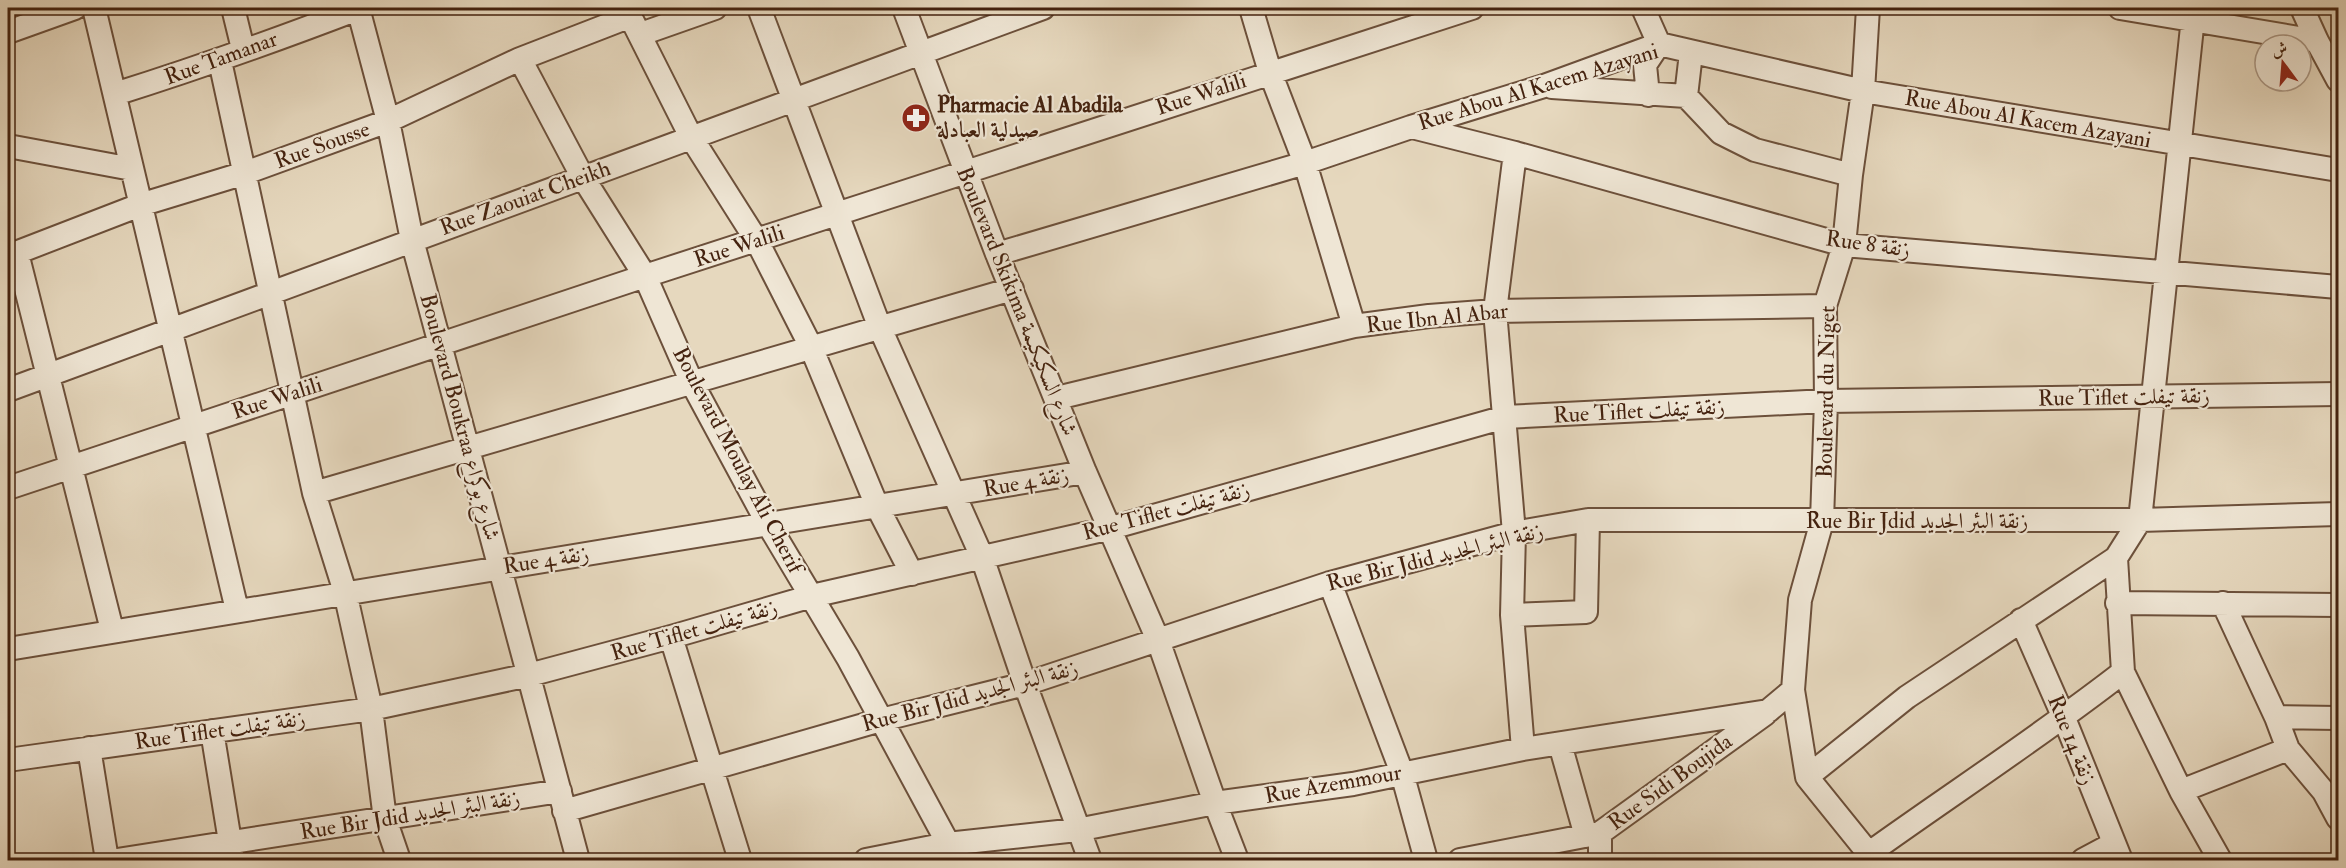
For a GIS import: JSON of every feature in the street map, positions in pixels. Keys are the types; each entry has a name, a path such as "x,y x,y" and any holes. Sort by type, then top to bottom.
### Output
{"street":[{"path":"8,32 75,8"},
{"path":"94,8 237,610"},
{"path":"233,8 243,50"},
{"name":"Rue Tamanar","path":"115,94 220,61 243,50 359,8"},
{"name":"Boulevard Boukraa شارع بوكراع","path":"359,8 388,121 412,240 578,861"},
{"name":"Rue Sousse","path":"12,255 141,205 245,173 388,121 520,59 633,19 715,8"},
{"path":"759,8 880,328 982,557 1025,684 1090,861"},
{"name":"Boulevard Skikima شارع السكيكيمة","path":"904,8 964,172 1085,472 1158,640 1215,803 1238,861"},
{"name":"Rue Zaouiat Cheikh","path":"8,390 170,328 1043,8"},
{"path":"1251,8 1270,72 1305,163 1354,326"},
{"name":"Rue Walili","path":"8,488 645,276 1472,8"},
{"path":"1643,8 1659,44 1645,65 1648,95"},
{"name":"Boulevard du Niget","path":"1869,8 1863,91 1844,245 1825,306 1826,401 1822,521 1800,600 1793,690 1807,777 1871,857"},
{"path":"2120,8 2193,14 2317,41"},
{"path":"2302,8 2338,80"},
{"path":"1807,777 1906,697 2116,558 2140,520 2193,14"},
{"path":"633,19 691,137 757,241 811,347 877,507 912,574"},
{"name":"Rue Abou Al Kacem Azayani","path":"997,254 1305,163 1411,126 1544,86 1659,44 1863,91 2338,170"},
{"path":"1686,96 1692,53"},
{"name":"Boulevard Moulay Ali Cherif","path":"520,59 582,176 645,276 692,383 768,524 812,596 881,720 952,852"},
{"path":"220,61 314,493 345,592 371,709 385,819 399,861"},
{"path":"1544,86 1686,96 1721,133 1729,138 1755,150 1851,175"},
{"name":"Rue 8 زنقة","path":"1411,126 1844,245 2338,287"},
{"path":"8,146 132,169"},
{"path":"1515,153 1495,310 1514,533 1512,615 1523,749"},
{"path":"12,255 48,374 112,630"},
{"path":"314,493 1012,289"},
{"name":"Rue Ibn Al Abar","path":"1057,398 1354,326 1495,310 1825,306"},
{"name":"Rue Tiflet زنقة تيفلت","path":"8,760 371,709 529,675 812,596 1111,528 1504,417 1826,401 2338,394"},
{"name":"Rue 4 زنقة","path":"8,649 112,630 955,495 1085,472"},
{"name":"Rue Bir Jdid زنقة البئر الجديد","path":"117,861 232,852 385,819 562,801 712,768 881,720 1025,684 1330,583 1514,533 1588,520 2140,520 2338,514"},
{"path":"1512,615 1586,612 1588,520"},
{"path":"2116,558 2123,672 2181,791 2220,861"},
{"path":"1330,583 1402,772 1426,861"},
{"path":"2117,603 2338,605"},
{"path":"2223,603 2276,717 2288,749 2332,786 2338,818"},
{"name":"Rue 14 زنقة","path":"2020,620 2064,718 2117,852"},
{"path":"671,637 740,861"},
{"path":"1871,857 1957,790 2064,718 2123,672"},
{"path":"1768,711 1793,690"},
{"name":"Rue Azemmour","path":"866,861 952,852 1215,803 1353,784 1402,772 1523,749 1768,711"},
{"name":"Rue Sidi Boujida","path":"1460,861 1593,834 1768,711"},
{"path":"2276,717 2338,718"},
{"path":"212,731 232,852"},
{"path":"1560,744 1593,834 1600,861"},
{"path":"89,748 107,861"},
{"path":"2181,791 2288,749"},
{"path":"2082,861 2117,852"}],"place":[{"name":"Pharmacie Al Abadila صيدلية العبادلة","path":"916,118"}]}
